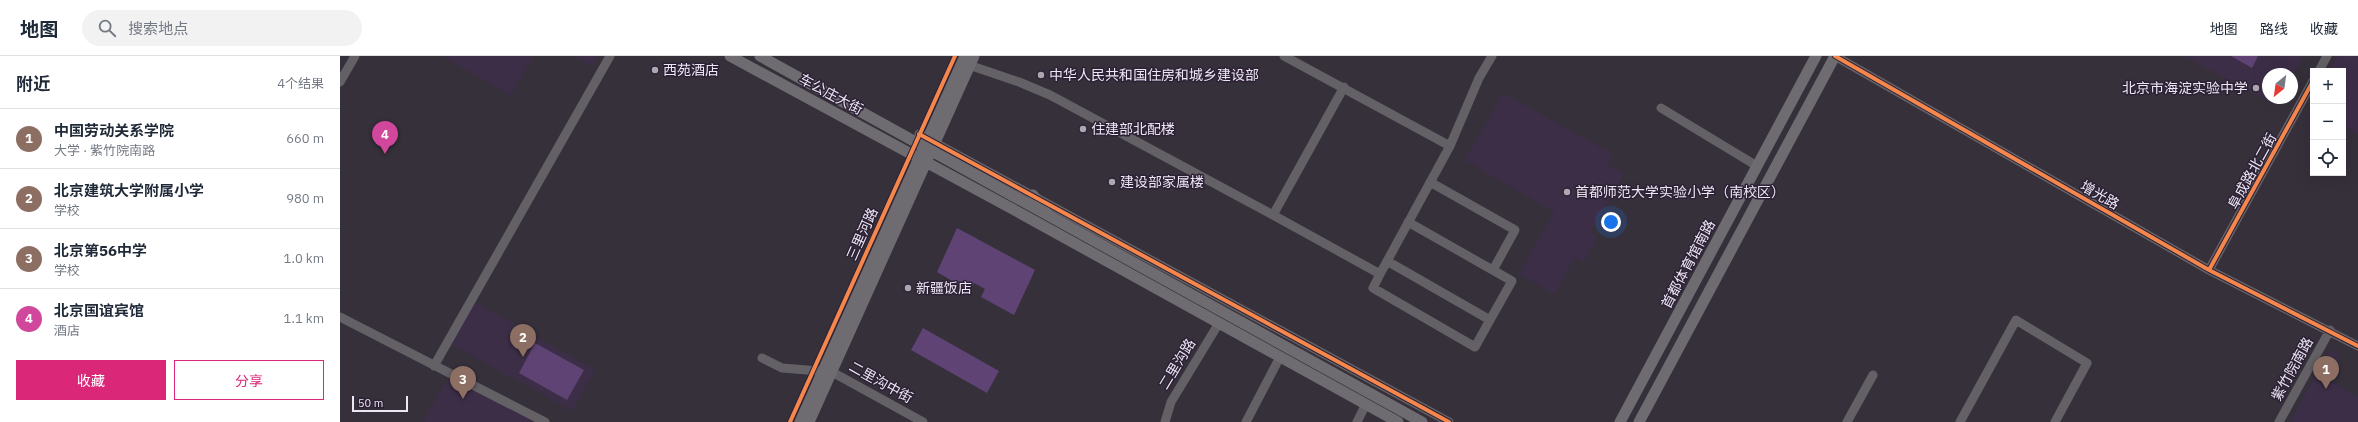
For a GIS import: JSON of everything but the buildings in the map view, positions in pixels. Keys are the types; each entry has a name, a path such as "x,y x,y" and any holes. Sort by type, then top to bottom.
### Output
{"main road":[{"name":"车公庄大街","path":"730,56 1398,422"},
{"name":"车公庄大街","path":"760,56 927,142 1049,215 1422,422"},
{"name":"首都体育馆南路","path":"1620,422 1816,56"},
{"path":"1640,422 1835,56"},
{"path":"927,142 968,60"},
{"name":"三里河路","path":"809,422 828,371 922,160 927,142"},
{"path":"1033,195 1049,215"},
{"name":"三里河路","path":"800,422 828,371"}],"street":[{"path":"340,82 355,56"},
{"path":"434,366 610,56"},
{"path":"1284,56 1344,87 1450,146"},
{"path":"1408,222 1512,281 1475,347 1373,288 1408,222 1450,146 1480,78 1492,56"},
{"name":"增光路","path":"1835,56 2209,270 2330,330 2358,346"},
{"path":"2321,68 2327,56"},
{"path":"968,60 1050,95 1380,274"},
{"name":"阜成路北二街","path":"2209,270 2310,86"},
{"path":"1273,215 1344,87"},
{"path":"1661,108 1757,166"},
{"path":"927,142 1033,195 1449,422"},
{"path":"1430,182 1515,230 1493,270"},
{"path":"1387,261 1490,320"},
{"path":"340,317 545,422"},
{"path":"1960,422 2016,320 2087,363 2055,422"},
{"name":"二里沟路","path":"1164,422 1171,402 1219,323"},
{"name":"紫竹院南路","path":"2279,422 2330,330"},
{"path":"1246,422 1280,357"},
{"path":"762,358 782,368 828,371"},
{"name":"二里沟中街","path":"828,371 923,422"},
{"path":"1847,422 1873,375"},
{"path":"1357,422 1366,404"}],"shaded area":[{"path":"442,56 533,56 511,96"},
{"path":"574,56 598,56 593,66"},
{"name":"北京市海淀实验中学","path":"2184,56 2303,56 2297,68 2262,68 2262,98"},
{"path":"2231,56 2258,56 2252,68"},
{"path":"2337,56 2358,56 2358,134 2346,127 2346,68 2331,68"},
{"name":"首都师范大学实验小学（南校区）","path":"1503,93 1613,154 1607,164 1624,173 1590,232 1598,237 1584,262 1575,257 1554,294 1519,274 1554,212 1465,160"},
{"path":"957,228 1035,270 1014,315 981,297 985,289 974,283 969,291 937,272"},
{"path":"475,302 595,370 572,411 451,344"},
{"path":"923,328 999,371 987,393 911,350"},
{"path":"535,343 584,370 567,400 519,373"},
{"path":"2330,350 2340,356 2329,380 2358,397 2358,422 2290,422"},
{"path":"448,378 531,420 530,422 423,422"}],"cycle path":[{"path":"790,422 955,56"},
{"path":"1835,56 2209,270 2358,346"},
{"path":"2209,270 2310,86"},
{"path":"919,134 1449,422"}],"place":[{"name":"西苑酒店","path":"655,70"},
{"name":"中华人民共和国住房和城乡建设部","path":"1041,75"},
{"name":"北京市海淀实验中学","path":"2256,88"},
{"name":"住建部北配楼","path":"1083,129"},
{"name":"北京国谊宾馆","path":"385,154"},
{"name":"建设部家属楼","path":"1112,182"},
{"name":"首都师范大学实验小学（南校区）","path":"1567,192"},
{"name":"新疆饭店","path":"908,288"},
{"name":"北京建筑大学附属小学","path":"523,357"},
{"name":"中国劳动关系学院","path":"2326,389"},
{"name":"北京第56中学","path":"463,399"}]}
